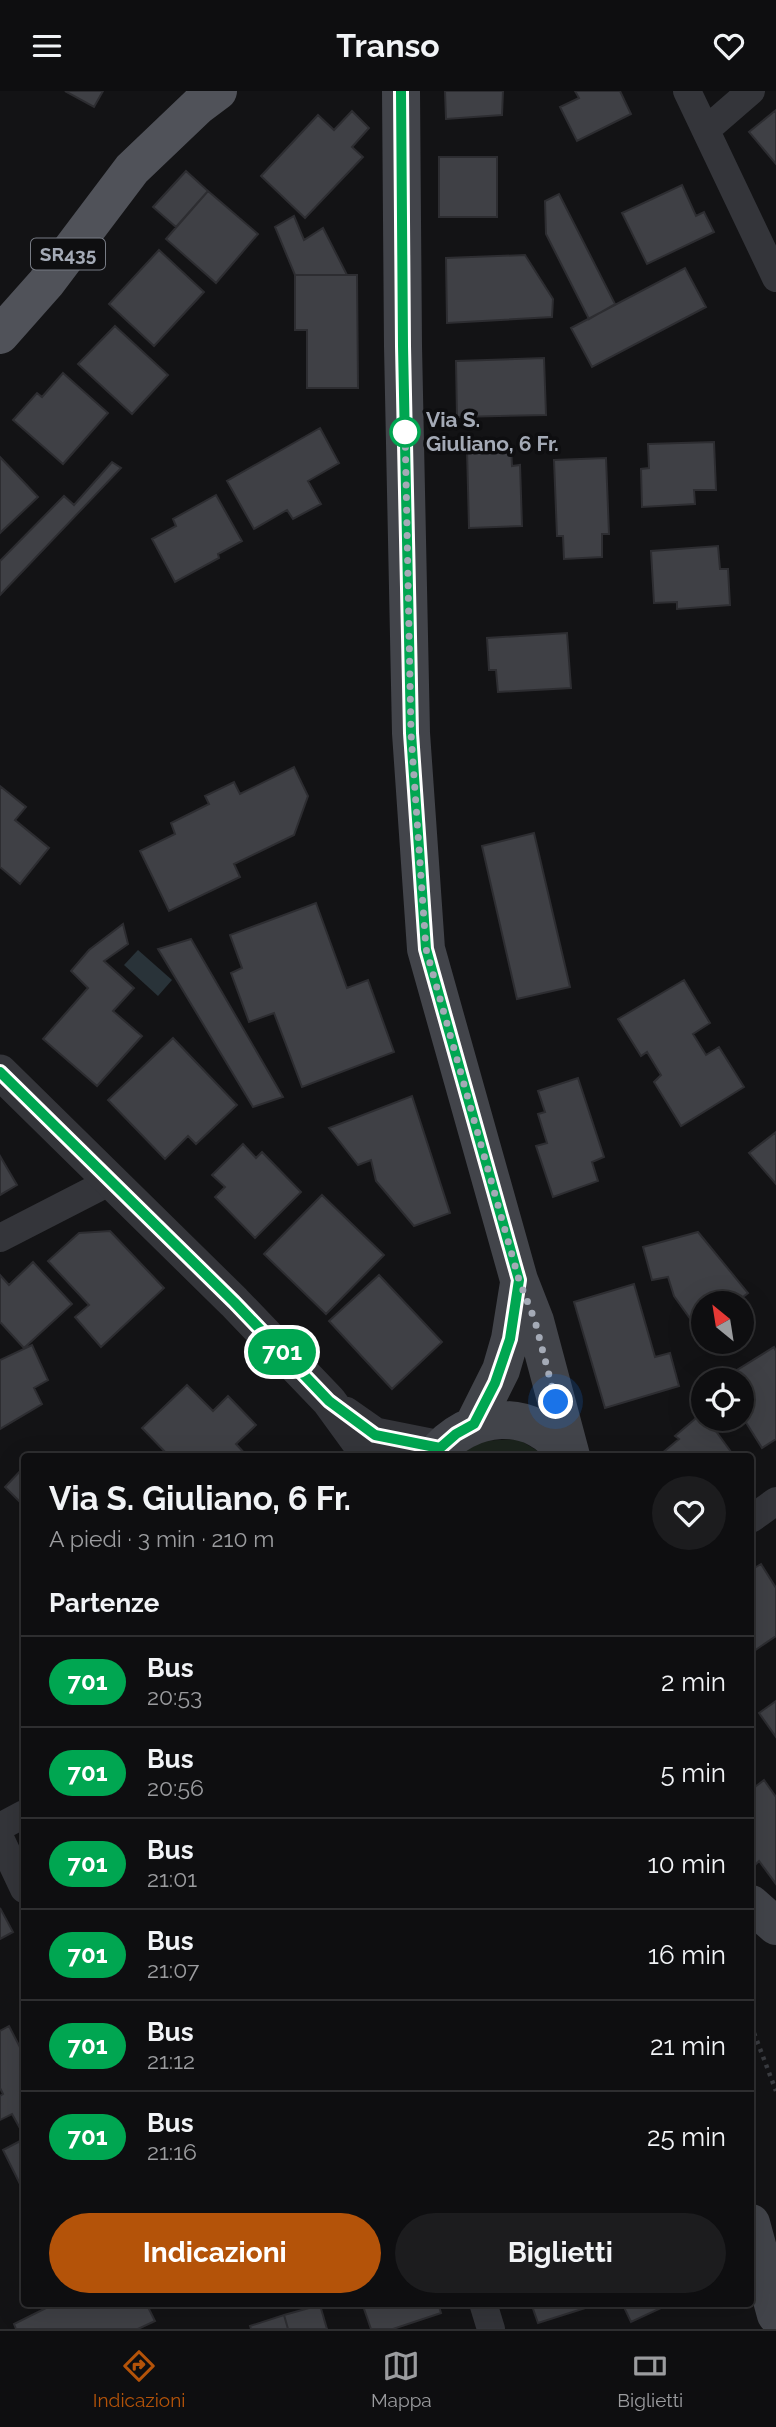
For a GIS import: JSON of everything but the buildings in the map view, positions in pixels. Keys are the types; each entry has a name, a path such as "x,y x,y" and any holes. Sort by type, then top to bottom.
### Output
{"main road":[{"name":"SR435","path":"132,169 138,146 150,125 181,91"},
{"name":"SR435","path":"0,335 46,283 132,169 198,106 218,91"},
{"path":"399,95 411,733 426,949 519,1280 535,1321 568,1453"},
{"path":"474,1424 504,1363 513,1326 519,1280"},
{"path":"437,1452 456,1434 474,1424 501,1420 528,1424 552,1438 566,1453"},
{"path":"754,2234 776,2315"}],"street":[{"path":"687,91 776,278"},
{"path":"706,129 751,91"},
{"path":"0,1072 234,1302 329,1401 367,1453"},
{"path":"0,1238 111,1181"},
{"path":"329,1401 375,1435 437,1452"},
{"path":"754,1517 776,1501"},
{"path":"0,1827 21,1816"},
{"path":"0,1838 21,1883"},
{"path":"484,2307 491,2329"}],"path":[{"path":"754,2033 776,2091"}],"shaded area":[{"path":"138,950 172,980 158,996 124,965"},
{"path":"518,1439 541,1453 460,1453 477,1441"}],"bus line":[{"name":"701","path":"0,1072 234,1302 329,1401 360,1426 375,1435 440,1448 447,1440 474,1424 506,1355 519,1280 426,949 411,733 401,91"}],"place":[{"name":"Via S. Giuliano, 6 Fr.","path":"405,432"}],"route":[{"path":"405,432 405,427 411,733 426,949 519,1280 535,1321 556,1402"}]}
